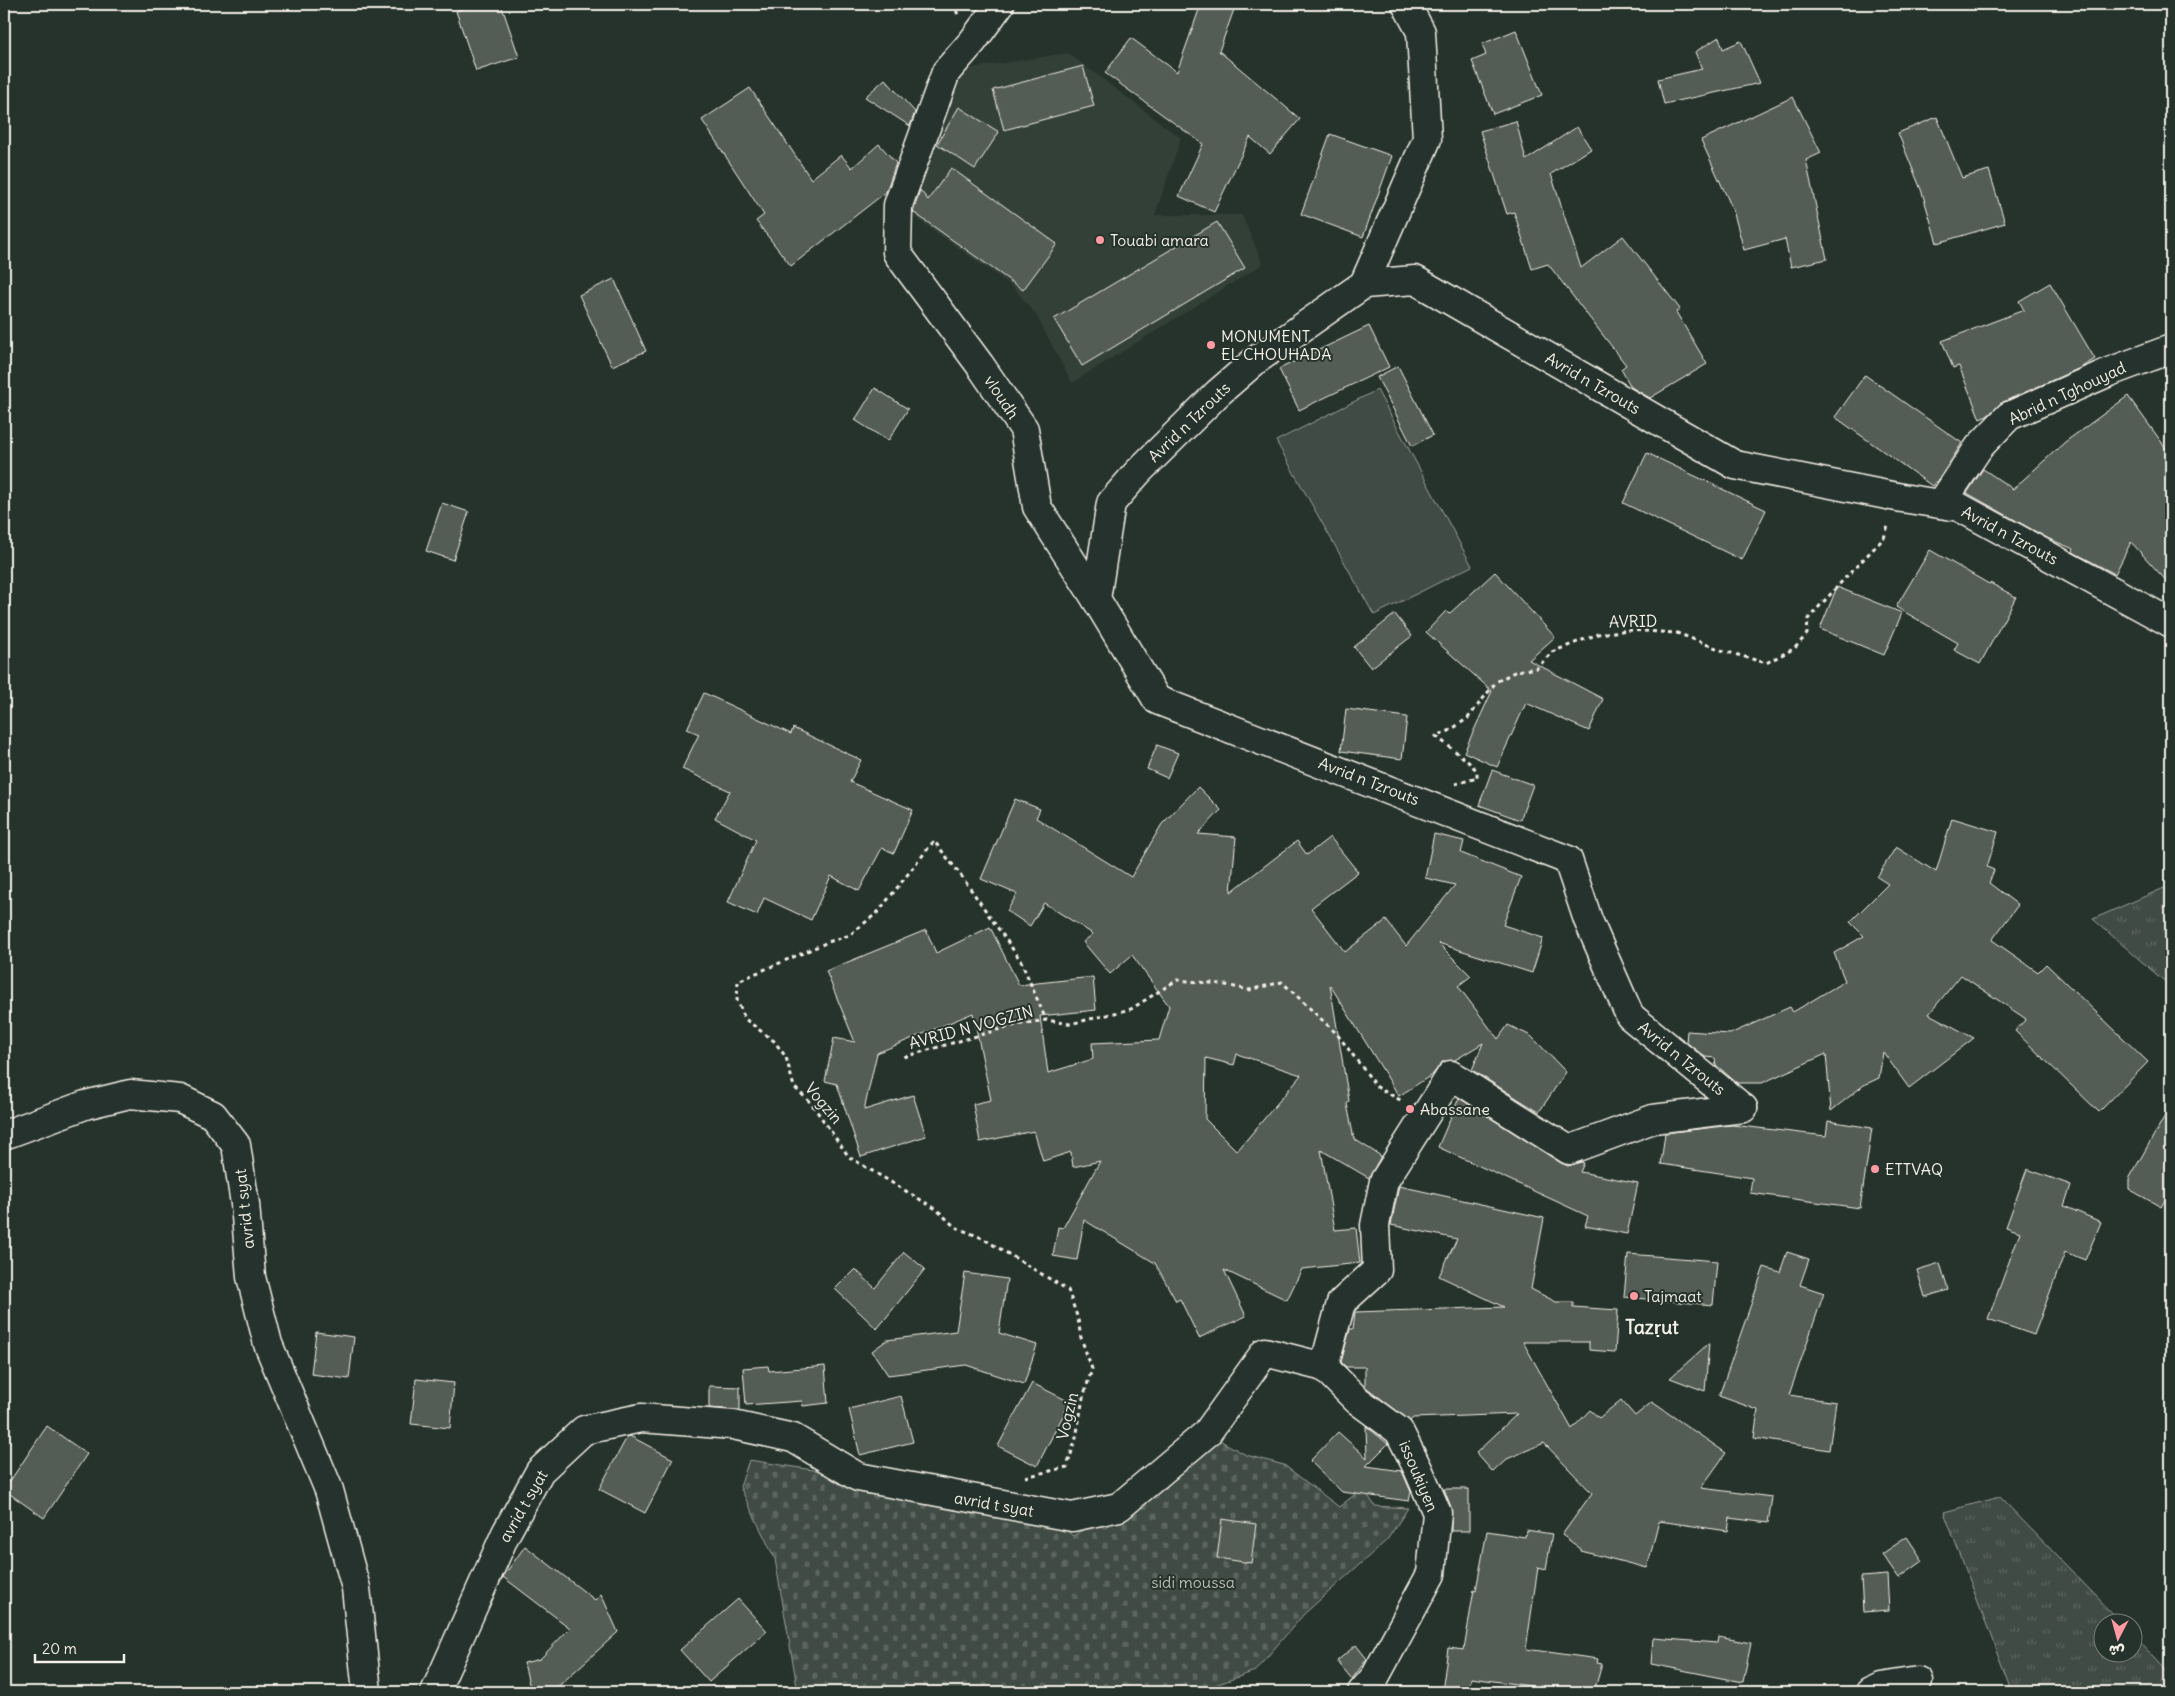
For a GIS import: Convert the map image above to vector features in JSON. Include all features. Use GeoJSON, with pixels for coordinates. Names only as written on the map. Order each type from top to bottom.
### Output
{"type":"FeatureCollection","features":[{"type":"Feature","properties":{"kind":"street","name":"vloudh"},"geometry":{"type":"LineString","coordinates":[[1000,4],[946,72],[898,205],[897,254],[980,365],[1024,429],[1037,507],[1096,599]]}},
{"type":"Feature","properties":{"kind":"street"},"geometry":{"type":"LineString","coordinates":[[1364,284],[1427,139],[1421,32],[1406,4]]}},
{"type":"Feature","properties":{"kind":"street","name":"Avrid n Tzrouts"},"geometry":{"type":"LineString","coordinates":[[1427,1114],[1451,1076],[1569,1150],[1653,1120],[1744,1108],[1630,1016],[1588,920],[1568,860],[1157,700],[1096,599],[1111,503],[1138,472],[1171,439],[1218,393],[1256,360],[1364,284],[1415,280],[1735,465],[1902,498],[1959,507],[2171,623]]}},
{"type":"Feature","properties":{"kind":"street","name":"Abrid n Tghouyad"},"geometry":{"type":"LineString","coordinates":[[1941,504],[1978,447],[2009,416],[2109,372],[2171,349]]}},
{"type":"Feature","properties":{"kind":"street","name":"avrid t syat"},"geometry":{"type":"LineString","coordinates":[[4,1135],[85,1105],[130,1094],[180,1099],[213,1115],[236,1145],[253,1286],[268,1344],[329,1490],[356,1588],[368,1692]]}},
{"type":"Feature","properties":{"kind":"street"},"geometry":{"type":"LineString","coordinates":[[1324,1367],[1341,1303],[1377,1270],[1375,1225],[1384,1181],[1427,1114]]}},
{"type":"Feature","properties":{"kind":"street","name":"avrid t syat"},"geometry":{"type":"LineString","coordinates":[[435,1692],[506,1533],[540,1471],[584,1430],[641,1418],[733,1426],[793,1438],[858,1477],[1072,1517],[1119,1507],[1208,1433],[1266,1352],[1324,1367]]}},
{"type":"Feature","properties":{"kind":"street","name":"issoukiyen"},"geometry":{"type":"LineString","coordinates":[[1324,1367],[1357,1400],[1399,1430],[1437,1513],[1430,1574],[1375,1677],[1362,1692]]}},
{"type":"Feature","properties":{"kind":"street"},"geometry":{"type":"LineString","coordinates":[[1870,1692],[1881,1687],[1918,1681]]}},
{"type":"Feature","properties":{"kind":"path","name":"AVRID"},"geometry":{"type":"LineString","coordinates":[[1419,801],[1433,790],[1477,778],[1477,771],[1465,757],[1450,748],[1436,736],[1449,732],[1468,718],[1496,682],[1516,671],[1537,668],[1552,652],[1598,634],[1629,630],[1677,633],[1724,651],[1766,663],[1794,648],[1807,634],[1808,619],[1846,576],[1884,538],[1894,508],[1902,498]]}},
{"type":"Feature","properties":{"kind":"path","name":"Vogzin"},"geometry":{"type":"LineString","coordinates":[[1022,1478],[1067,1466],[1076,1438],[1083,1398],[1092,1369],[1080,1338],[1078,1319],[1068,1290],[982,1238],[955,1227],[936,1210],[849,1157],[811,1103],[794,1087],[786,1056],[774,1041],[745,1019],[737,1000],[738,981],[828,942],[850,935],[878,912],[934,841],[960,874],[1021,961],[1046,1020]]}},
{"type":"Feature","properties":{"kind":"path","name":"AVRID N VOGZIN"},"geometry":{"type":"LineString","coordinates":[[904,1057],[1011,1026],[1046,1020],[1070,1024],[1131,1009],[1177,980],[1221,984],[1249,990],[1282,982],[1337,1034],[1377,1088],[1427,1114]]}},
{"type":"Feature","properties":{"kind":"shaded area","name":"Touabi amara"},"geometry":{"type":"Polygon","coordinates":[[[1068,53],[1181,138],[1155,215],[1242,215],[1263,264],[1072,383],[1036,315],[1013,287],[898,205],[946,72],[1068,53]]]}},
{"type":"Feature","properties":{"kind":"green space"},"geometry":{"type":"Polygon","coordinates":[[[1377,390],[1472,566],[1374,615],[1276,441],[1377,390]]]}},
{"type":"Feature","properties":{"kind":"green space"},"geometry":{"type":"Polygon","coordinates":[[[2171,885],[2171,987],[2093,919],[2171,885]]]}},
{"type":"Feature","properties":{"kind":"green space","name":"sidi moussa"},"geometry":{"type":"Polygon","coordinates":[[[1207,1433],[1246,1455],[1284,1465],[1339,1507],[1363,1488],[1375,1506],[1408,1508],[1387,1540],[1304,1614],[1255,1671],[1196,1692],[798,1692],[775,1559],[740,1487],[749,1460],[858,1477],[1048,1513],[1073,1536],[1119,1507],[1207,1433]]]}},
{"type":"Feature","properties":{"kind":"green space"},"geometry":{"type":"Polygon","coordinates":[[[2000,1497],[2113,1614],[2092,1614],[2092,1664],[2142,1664],[2142,1644],[2169,1673],[2171,1672],[2171,1692],[2012,1692],[1944,1512],[2000,1497]]]}},
{"type":"Feature","properties":{"kind":"building"},"geometry":{"type":"Polygon","coordinates":[[[478,4],[501,4],[519,57],[476,71],[456,11],[478,4]]]}},
{"type":"Feature","properties":{"kind":"building"},"geometry":{"type":"Polygon","coordinates":[[[1201,4],[1236,4],[1219,51],[1300,119],[1270,154],[1250,137],[1214,212],[1179,196],[1203,144],[1105,73],[1131,38],[1177,72],[1201,4]]]}},
{"type":"Feature","properties":{"kind":"building"},"geometry":{"type":"Polygon","coordinates":[[[1516,30],[1542,95],[1493,114],[1472,61],[1486,55],[1482,44],[1516,30]]]}},
{"type":"Feature","properties":{"kind":"building"},"geometry":{"type":"Polygon","coordinates":[[[1719,37],[1723,49],[1741,41],[1760,83],[1664,104],[1658,79],[1702,69],[1695,52],[1719,37]]]}},
{"type":"Feature","properties":{"kind":"building"},"geometry":{"type":"Polygon","coordinates":[[[1083,66],[1094,106],[1004,130],[993,90],[1083,66]]]}},
{"type":"Feature","properties":{"kind":"building"},"geometry":{"type":"Polygon","coordinates":[[[885,79],[915,112],[910,126],[865,97],[885,79]]]}},
{"type":"Feature","properties":{"kind":"building"},"geometry":{"type":"Polygon","coordinates":[[[750,88],[811,179],[841,155],[852,168],[879,144],[896,163],[886,192],[791,266],[756,221],[764,215],[702,120],[750,88]]]}},
{"type":"Feature","properties":{"kind":"building"},"geometry":{"type":"Polygon","coordinates":[[[1793,97],[1821,153],[1806,160],[1827,259],[1791,267],[1785,239],[1744,250],[1733,210],[1701,140],[1793,97]]]}},
{"type":"Feature","properties":{"kind":"building"},"geometry":{"type":"Polygon","coordinates":[[[959,107],[999,132],[975,169],[937,144],[959,107]]]}},
{"type":"Feature","properties":{"kind":"building"},"geometry":{"type":"Polygon","coordinates":[[[1937,117],[1962,178],[1989,170],[2005,223],[1937,243],[1922,192],[1898,133],[1937,117]]]}},
{"type":"Feature","properties":{"kind":"building"},"geometry":{"type":"Polygon","coordinates":[[[1516,121],[1526,160],[1577,127],[1591,149],[1551,174],[1581,268],[1623,236],[1680,309],[1676,312],[1707,364],[1650,398],[1631,387],[1621,369],[1626,365],[1548,264],[1532,269],[1514,212],[1507,214],[1480,131],[1516,121]]]}},
{"type":"Feature","properties":{"kind":"building"},"geometry":{"type":"Polygon","coordinates":[[[1330,134],[1392,156],[1363,237],[1301,214],[1330,134]]]}},
{"type":"Feature","properties":{"kind":"building"},"geometry":{"type":"Polygon","coordinates":[[[951,168],[1057,244],[1023,290],[913,212],[920,190],[928,200],[951,168]]]}},
{"type":"Feature","properties":{"kind":"building"},"geometry":{"type":"Polygon","coordinates":[[[1217,222],[1245,268],[1082,366],[1054,319],[1217,222]]]}},
{"type":"Feature","properties":{"kind":"building"},"geometry":{"type":"Polygon","coordinates":[[[614,279],[646,351],[612,366],[579,295],[614,279]]]}},
{"type":"Feature","properties":{"kind":"building"},"geometry":{"type":"Polygon","coordinates":[[[2050,283],[2095,359],[2080,368],[2003,402],[1987,416],[1980,419],[1959,366],[1953,368],[1942,341],[2024,310],[2019,301],[2050,283]]]}},
{"type":"Feature","properties":{"kind":"building"},"geometry":{"type":"Polygon","coordinates":[[[1369,326],[1389,367],[1299,410],[1279,369],[1369,326]]]}},
{"type":"Feature","properties":{"kind":"building"},"geometry":{"type":"Polygon","coordinates":[[[1398,366],[1433,435],[1412,446],[1377,377],[1398,366]]]}},
{"type":"Feature","properties":{"kind":"building"},"geometry":{"type":"Polygon","coordinates":[[[1865,375],[1962,443],[1937,482],[1932,486],[1835,417],[1865,375]]]}},
{"type":"Feature","properties":{"kind":"building"},"geometry":{"type":"Polygon","coordinates":[[[875,388],[908,409],[888,441],[855,420],[875,388]]]}},
{"type":"Feature","properties":{"kind":"building"},"geometry":{"type":"Polygon","coordinates":[[[2128,396],[2171,455],[2171,586],[2131,542],[2115,574],[2073,552],[2074,549],[2049,539],[1967,493],[1983,469],[2013,489],[2065,442],[2128,396]]]}},
{"type":"Feature","properties":{"kind":"building"},"geometry":{"type":"Polygon","coordinates":[[[1647,453],[1766,510],[1742,560],[1623,503],[1647,453]]]}},
{"type":"Feature","properties":{"kind":"building"},"geometry":{"type":"Polygon","coordinates":[[[442,503],[469,512],[453,560],[426,551],[442,503]]]}},
{"type":"Feature","properties":{"kind":"building"},"geometry":{"type":"Polygon","coordinates":[[[1930,550],[1989,584],[2016,597],[1980,664],[1954,650],[1958,643],[1896,607],[1930,550]]]}},
{"type":"Feature","properties":{"kind":"building"},"geometry":{"type":"Polygon","coordinates":[[[1495,572],[1555,637],[1529,660],[1603,699],[1589,731],[1526,703],[1497,767],[1464,752],[1492,691],[1426,632],[1446,611],[1449,614],[1495,572]]]}},
{"type":"Feature","properties":{"kind":"building"},"geometry":{"type":"Polygon","coordinates":[[[1837,587],[1902,613],[1884,655],[1820,629],[1837,587]]]}},
{"type":"Feature","properties":{"kind":"building"},"geometry":{"type":"Polygon","coordinates":[[[1395,614],[1412,636],[1371,668],[1354,647],[1395,614]]]}},
{"type":"Feature","properties":{"kind":"building"},"geometry":{"type":"Polygon","coordinates":[[[704,693],[791,734],[793,728],[861,760],[850,782],[913,810],[894,853],[882,848],[859,891],[831,876],[811,920],[764,898],[757,915],[728,902],[756,840],[715,818],[730,791],[682,769],[699,734],[687,729],[704,693]]]}},
{"type":"Feature","properties":{"kind":"building"},"geometry":{"type":"Polygon","coordinates":[[[1346,709],[1407,717],[1402,759],[1341,751],[1346,709]]]}},
{"type":"Feature","properties":{"kind":"building"},"geometry":{"type":"Polygon","coordinates":[[[1157,745],[1178,753],[1167,778],[1147,769],[1157,745]]]}},
{"type":"Feature","properties":{"kind":"building"},"geometry":{"type":"Polygon","coordinates":[[[1492,770],[1533,785],[1520,820],[1479,805],[1492,770]]]}},
{"type":"Feature","properties":{"kind":"building"},"geometry":{"type":"Polygon","coordinates":[[[1198,787],[1221,810],[1198,834],[1236,837],[1231,892],[1297,841],[1307,855],[1330,837],[1358,872],[1311,908],[1345,952],[1386,920],[1406,946],[1455,885],[1425,878],[1434,834],[1464,841],[1461,853],[1521,877],[1503,925],[1543,938],[1532,973],[1438,943],[1471,976],[1458,986],[1498,1039],[1508,1025],[1531,1036],[1566,1072],[1539,1112],[1472,1070],[1483,1043],[1455,1060],[1443,1061],[1433,1074],[1399,1096],[1330,985],[1349,1101],[1347,1104],[1354,1139],[1381,1156],[1369,1178],[1321,1150],[1335,1230],[1356,1228],[1360,1263],[1302,1269],[1287,1300],[1224,1270],[1246,1316],[1199,1338],[1180,1299],[1176,1301],[1155,1263],[1084,1220],[1077,1260],[1053,1256],[1058,1227],[1063,1228],[1100,1161],[1073,1167],[1071,1152],[1043,1161],[1034,1131],[980,1142],[973,1104],[991,1100],[973,1013],[877,1053],[864,1110],[913,1095],[926,1136],[861,1157],[837,1084],[825,1081],[834,1038],[855,1042],[826,971],[926,930],[936,953],[990,927],[1019,985],[1093,977],[1096,1010],[1040,1016],[1048,1073],[1093,1059],[1092,1043],[1159,1040],[1169,1006],[1132,955],[1110,974],[1083,942],[1093,934],[1044,903],[1030,926],[1007,911],[1017,894],[981,879],[1015,799],[1040,809],[1036,818],[1131,877],[1162,824],[1198,787]],[[1237,1054],[1234,1065],[1206,1058],[1205,1119],[1237,1151],[1301,1075],[1237,1054]]]}},
{"type":"Feature","properties":{"kind":"building"},"geometry":{"type":"Polygon","coordinates":[[[1952,818],[1998,832],[1987,867],[1994,870],[1989,883],[2018,905],[1992,940],[2038,972],[2046,964],[2148,1062],[2099,1112],[2015,1031],[2026,1019],[1961,975],[1929,1014],[1974,1038],[1909,1088],[1883,1052],[1879,1078],[1864,1085],[1831,1111],[1826,1054],[1762,1083],[1737,1083],[1716,1065],[1715,1058],[1705,1057],[1686,1042],[1687,1031],[1730,1034],[1790,1007],[1793,1012],[1845,981],[1834,953],[1864,936],[1850,922],[1888,884],[1877,877],[1896,847],[1936,872],[1952,818]]]}},
{"type":"Feature","properties":{"kind":"building"},"geometry":{"type":"Polygon","coordinates":[[[1459,1098],[1561,1163],[1568,1166],[1581,1162],[1584,1163],[1580,1172],[1638,1183],[1627,1234],[1585,1226],[1588,1216],[1438,1147],[1459,1098]]]}},
{"type":"Feature","properties":{"kind":"building"},"geometry":{"type":"Polygon","coordinates":[[[2171,1105],[2171,1190],[2161,1207],[2129,1189],[2129,1179],[2171,1105]]]}},
{"type":"Feature","properties":{"kind":"building"},"geometry":{"type":"Polygon","coordinates":[[[1828,1121],[1872,1128],[1860,1208],[1750,1193],[1752,1178],[1661,1164],[1665,1133],[1732,1125],[1826,1136],[1828,1121]]]}},
{"type":"Feature","properties":{"kind":"building"},"geometry":{"type":"Polygon","coordinates":[[[2027,1169],[2071,1185],[2064,1206],[2101,1222],[2085,1260],[2065,1252],[2034,1335],[1988,1319],[2020,1232],[2006,1227],[2027,1169]]]}},
{"type":"Feature","properties":{"kind":"building"},"geometry":{"type":"Polygon","coordinates":[[[1399,1186],[1544,1218],[1531,1289],[1556,1302],[1573,1302],[1573,1307],[1618,1310],[1615,1352],[1589,1350],[1589,1342],[1523,1342],[1572,1429],[1590,1410],[1599,1418],[1621,1400],[1635,1416],[1652,1402],[1726,1453],[1701,1488],[1772,1497],[1768,1523],[1730,1518],[1728,1531],[1659,1521],[1647,1568],[1581,1551],[1581,1549],[1562,1535],[1592,1493],[1544,1443],[1507,1459],[1493,1472],[1476,1453],[1517,1414],[1413,1418],[1410,1421],[1367,1388],[1365,1386],[1365,1367],[1346,1367],[1341,1362],[1350,1329],[1353,1329],[1355,1312],[1504,1307],[1439,1276],[1457,1239],[1391,1225],[1399,1186]]]}},
{"type":"Feature","properties":{"kind":"building"},"geometry":{"type":"Polygon","coordinates":[[[904,1252],[925,1269],[877,1329],[835,1289],[855,1269],[875,1288],[904,1252]]]}},
{"type":"Feature","properties":{"kind":"building"},"geometry":{"type":"Polygon","coordinates":[[[1787,1252],[1809,1259],[1800,1285],[1824,1293],[1789,1395],[1836,1402],[1829,1450],[1754,1438],[1758,1410],[1719,1396],[1764,1267],[1780,1272],[1787,1252]]]}},
{"type":"Feature","properties":{"kind":"building"},"geometry":{"type":"Polygon","coordinates":[[[1628,1254],[1717,1261],[1713,1305],[1624,1297],[1628,1254]]]}},
{"type":"Feature","properties":{"kind":"building"},"geometry":{"type":"Polygon","coordinates":[[[1940,1263],[1948,1290],[1925,1297],[1917,1270],[1940,1263]]]}},
{"type":"Feature","properties":{"kind":"building"},"geometry":{"type":"Polygon","coordinates":[[[965,1273],[1007,1279],[999,1333],[1037,1345],[1024,1384],[966,1365],[888,1375],[872,1351],[887,1340],[956,1331],[965,1273]]]}},
{"type":"Feature","properties":{"kind":"building"},"geometry":{"type":"Polygon","coordinates":[[[316,1332],[354,1337],[349,1379],[311,1374],[316,1332]]]}},
{"type":"Feature","properties":{"kind":"building"},"geometry":{"type":"Polygon","coordinates":[[[1709,1343],[1705,1391],[1670,1378],[1709,1343]]]}},
{"type":"Feature","properties":{"kind":"building"},"geometry":{"type":"Polygon","coordinates":[[[768,1366],[769,1371],[825,1366],[828,1403],[803,1406],[802,1401],[746,1405],[743,1368],[768,1366]]]}},
{"type":"Feature","properties":{"kind":"building"},"geometry":{"type":"Polygon","coordinates":[[[416,1379],[454,1383],[450,1428],[411,1424],[416,1379]]]}},
{"type":"Feature","properties":{"kind":"building"},"geometry":{"type":"Polygon","coordinates":[[[1032,1383],[1070,1402],[1037,1466],[998,1446],[1032,1383]]]}},
{"type":"Feature","properties":{"kind":"building"},"geometry":{"type":"Polygon","coordinates":[[[709,1386],[740,1387],[740,1410],[709,1408],[709,1386]]]}},
{"type":"Feature","properties":{"kind":"building"},"geometry":{"type":"Polygon","coordinates":[[[901,1396],[913,1442],[860,1455],[849,1409],[901,1396]]]}},
{"type":"Feature","properties":{"kind":"building"},"geometry":{"type":"Polygon","coordinates":[[[47,1426],[87,1454],[44,1518],[4,1490],[47,1426]]]}},
{"type":"Feature","properties":{"kind":"building"},"geometry":{"type":"Polygon","coordinates":[[[1366,1426],[1388,1444],[1366,1466],[1402,1471],[1411,1492],[1409,1501],[1342,1492],[1310,1461],[1338,1432],[1367,1458],[1366,1426]]]}},
{"type":"Feature","properties":{"kind":"building"},"geometry":{"type":"Polygon","coordinates":[[[630,1436],[673,1459],[645,1513],[599,1489],[627,1437],[630,1436]]]}},
{"type":"Feature","properties":{"kind":"building"},"geometry":{"type":"Polygon","coordinates":[[[1444,1489],[1469,1489],[1469,1531],[1451,1531],[1451,1507],[1444,1489]]]}},
{"type":"Feature","properties":{"kind":"building"},"geometry":{"type":"Polygon","coordinates":[[[1222,1519],[1256,1524],[1251,1563],[1217,1558],[1222,1519]]]}},
{"type":"Feature","properties":{"kind":"building"},"geometry":{"type":"Polygon","coordinates":[[[1526,1530],[1552,1534],[1546,1569],[1538,1567],[1526,1649],[1598,1659],[1597,1663],[1602,1664],[1594,1692],[1576,1692],[1471,1678],[1469,1692],[1442,1692],[1448,1648],[1464,1650],[1474,1589],[1476,1590],[1487,1531],[1525,1537],[1526,1530]]]}},
{"type":"Feature","properties":{"kind":"building"},"geometry":{"type":"Polygon","coordinates":[[[1907,1537],[1923,1561],[1899,1578],[1882,1554],[1907,1537]]]}},
{"type":"Feature","properties":{"kind":"building"},"geometry":{"type":"Polygon","coordinates":[[[525,1546],[595,1600],[601,1594],[618,1632],[552,1692],[531,1692],[524,1663],[540,1659],[570,1628],[503,1577],[525,1546]]]}},
{"type":"Feature","properties":{"kind":"building"},"geometry":{"type":"Polygon","coordinates":[[[1887,1575],[1889,1610],[1863,1612],[1861,1577],[1887,1575]]]}},
{"type":"Feature","properties":{"kind":"building"},"geometry":{"type":"Polygon","coordinates":[[[738,1599],[767,1631],[709,1682],[680,1650],[738,1599]]]}},
{"type":"Feature","properties":{"kind":"building"},"geometry":{"type":"Polygon","coordinates":[[[1718,1637],[1751,1643],[1743,1682],[1651,1664],[1653,1638],[1717,1643],[1718,1637]]]}},
{"type":"Feature","properties":{"kind":"building"},"geometry":{"type":"Polygon","coordinates":[[[1356,1645],[1367,1659],[1352,1679],[1337,1661],[1356,1645]]]}},
{"type":"Feature","properties":{"kind":"place","name":"Touabi amara"},"geometry":{"type":"Point","coordinates":[1100,240]}},
{"type":"Feature","properties":{"kind":"place","name":"MONUMENT EL CHOUHADA"},"geometry":{"type":"Point","coordinates":[1211,345]}},
{"type":"Feature","properties":{"kind":"place","name":"Abassane"},"geometry":{"type":"Point","coordinates":[1410,1109]}},
{"type":"Feature","properties":{"kind":"place","name":"ETTVAQ"},"geometry":{"type":"Point","coordinates":[1875,1169]}},
{"type":"Feature","properties":{"kind":"place","name":"Tajmaat"},"geometry":{"type":"Point","coordinates":[1634,1296]}},
{"type":"Feature","properties":{"kind":"district","name":"Tazṛut"},"geometry":{"type":"Point","coordinates":[1652,1327]}}]}
